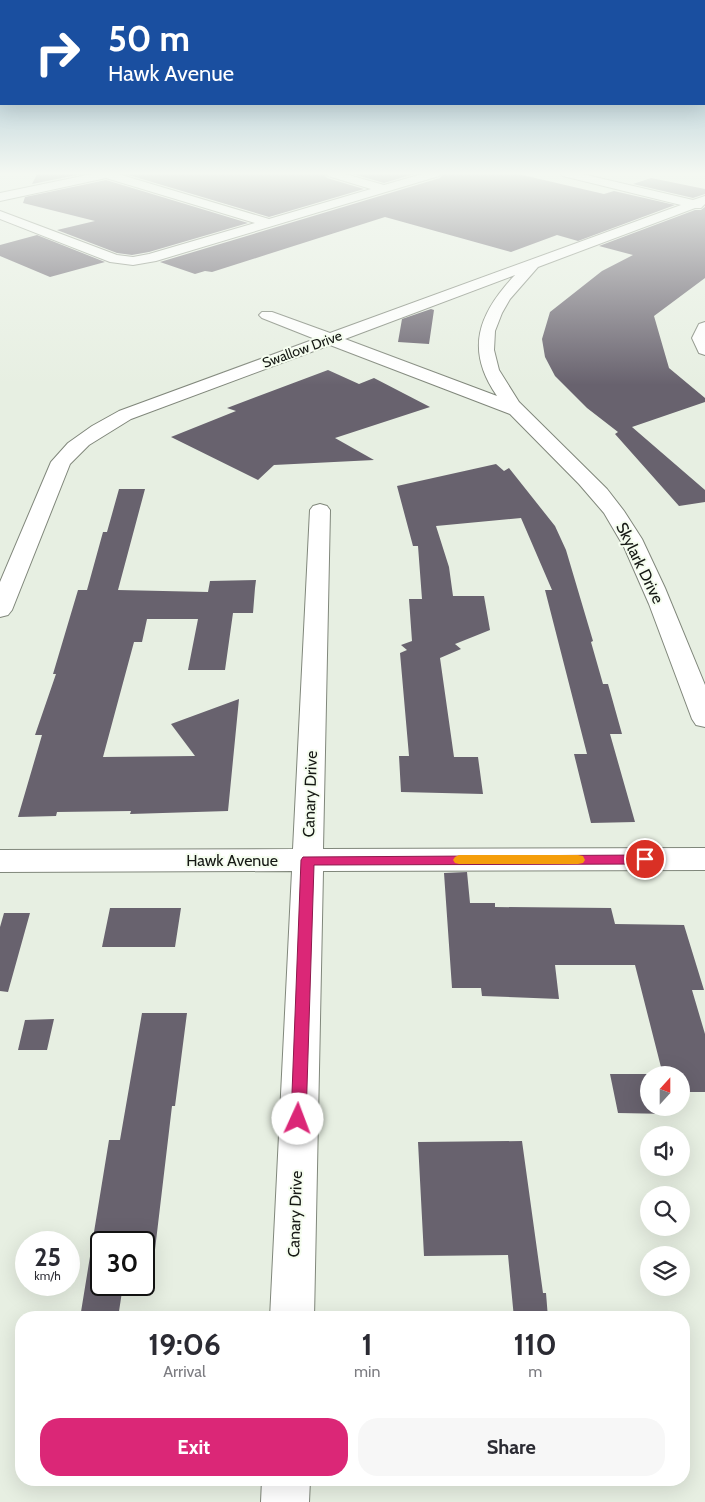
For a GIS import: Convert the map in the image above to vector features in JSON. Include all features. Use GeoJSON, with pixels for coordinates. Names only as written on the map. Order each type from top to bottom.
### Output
{"type":"FeatureCollection","features":[{"type":"Feature","properties":{"kind":"street"},"geometry":{"type":"LineString","coordinates":[[76,244],[123,261],[143,260],[197,244]]}},
{"type":"Feature","properties":{"kind":"street","name":"Swallow Drive"},"geometry":{"type":"LineString","coordinates":[[0,610],[61,462],[72,448],[88,435],[124,416],[588,244]]}},
{"type":"Feature","properties":{"kind":"street","name":"Skylark Drive"},"geometry":{"type":"LineString","coordinates":[[534,264],[500,302],[486,333],[486,350],[490,368],[501,390],[517,410],[599,492],[622,523],[637,549],[669,624],[705,719]]}},
{"type":"Feature","properties":{"kind":"street","name":"Skylark Drive"},"geometry":{"type":"LineString","coordinates":[[268,314],[517,410]]}},
{"type":"Feature","properties":{"kind":"street"},"geometry":{"type":"LineString","coordinates":[[705,327],[700,338],[705,350]]}},
{"type":"Feature","properties":{"kind":"street","name":"Canary Drive"},"geometry":{"type":"LineString","coordinates":[[292,1311],[320,510]]}},
{"type":"Feature","properties":{"kind":"street","name":"Hawk Avenue"},"geometry":{"type":"LineString","coordinates":[[0,861],[705,859]]}},
{"type":"Feature","properties":{"kind":"street"},"geometry":{"type":"LineString","coordinates":[[285,1502],[286,1486]]}},
{"type":"Feature","properties":{"kind":"building"},"geometry":{"type":"Polygon","coordinates":[[[60,244],[105,262],[50,277],[0,256],[0,245],[60,244]]]}},
{"type":"Feature","properties":{"kind":"building"},"geometry":{"type":"Polygon","coordinates":[[[94,244],[176,244],[132,255],[117,253],[94,244]]]}},
{"type":"Feature","properties":{"kind":"building"},"geometry":{"type":"Polygon","coordinates":[[[220,244],[300,244],[212,272],[205,271],[195,274],[160,262],[220,244]]]}},
{"type":"Feature","properties":{"kind":"building"},"geometry":{"type":"Polygon","coordinates":[[[483,244],[532,244],[511,252],[483,244]]]}},
{"type":"Feature","properties":{"kind":"building"},"geometry":{"type":"Polygon","coordinates":[[[604,244],[705,244],[705,278],[654,316],[669,368],[705,398],[705,402],[632,427],[705,490],[705,502],[679,506],[615,434],[618,432],[587,408],[555,376],[545,357],[542,339],[550,312],[602,271],[633,255],[599,246],[604,244]]]}},
{"type":"Feature","properties":{"kind":"building"},"geometry":{"type":"Polygon","coordinates":[[[431,309],[434,310],[429,344],[398,342],[402,319],[431,309]]]}},
{"type":"Feature","properties":{"kind":"building"},"geometry":{"type":"Polygon","coordinates":[[[328,370],[359,384],[374,378],[430,407],[335,438],[374,460],[274,465],[258,480],[171,437],[236,411],[227,408],[328,370]]]}},
{"type":"Feature","properties":{"kind":"building"},"geometry":{"type":"Polygon","coordinates":[[[496,464],[504,471],[509,468],[555,526],[566,550],[593,641],[591,642],[603,684],[608,684],[622,734],[610,734],[635,822],[591,823],[574,754],[587,754],[545,590],[552,590],[521,518],[436,526],[449,567],[453,596],[484,596],[490,630],[455,644],[461,649],[440,658],[454,757],[478,757],[483,794],[401,792],[399,756],[409,756],[400,653],[407,650],[401,645],[412,641],[409,599],[422,599],[418,546],[413,546],[397,486],[496,464]]]}},
{"type":"Feature","properties":{"kind":"building"},"geometry":{"type":"Polygon","coordinates":[[[119,489],[145,489],[118,590],[208,592],[210,581],[256,580],[253,613],[233,613],[225,670],[188,670],[198,619],[147,619],[142,642],[134,642],[103,757],[195,756],[171,724],[239,699],[228,811],[130,814],[131,811],[57,812],[56,816],[18,817],[42,735],[35,735],[56,674],[53,674],[78,590],[87,590],[103,532],[107,532],[119,489]]]}},
{"type":"Feature","properties":{"kind":"building"},"geometry":{"type":"Polygon","coordinates":[[[467,872],[470,903],[495,903],[495,907],[611,908],[615,924],[684,925],[704,990],[692,990],[705,1034],[705,1092],[690,1092],[690,1066],[661,1066],[635,965],[555,965],[559,999],[482,996],[481,988],[452,988],[444,873],[467,872]]]}},
{"type":"Feature","properties":{"kind":"building"},"geometry":{"type":"Polygon","coordinates":[[[110,908],[181,908],[175,947],[102,947],[110,908]]]}},
{"type":"Feature","properties":{"kind":"building"},"geometry":{"type":"Polygon","coordinates":[[[4,913],[30,913],[8,992],[0,991],[0,927],[4,913]]]}},
{"type":"Feature","properties":{"kind":"building"},"geometry":{"type":"Polygon","coordinates":[[[142,1013],[187,1013],[175,1106],[172,1106],[155,1250],[155,1231],[94,1231],[109,1140],[120,1140],[142,1013]]]}},
{"type":"Feature","properties":{"kind":"building"},"geometry":{"type":"Polygon","coordinates":[[[54,1019],[47,1050],[18,1050],[25,1020],[54,1019]]]}},
{"type":"Feature","properties":{"kind":"building"},"geometry":{"type":"Polygon","coordinates":[[[610,1074],[640,1074],[640,1113],[618,1113],[610,1074]]]}},
{"type":"Feature","properties":{"kind":"building"},"geometry":{"type":"Polygon","coordinates":[[[522,1141],[543,1293],[546,1293],[547,1311],[513,1311],[508,1255],[424,1256],[418,1142],[522,1141]]]}},
{"type":"Feature","properties":{"kind":"building"},"geometry":{"type":"Polygon","coordinates":[[[90,1257],[90,1296],[121,1296],[119,1311],[81,1311],[90,1257]]]}},
{"type":"Feature","properties":{"kind":"slow traffic"},"geometry":{"type":"LineString","coordinates":[[459,860],[578,860]]}},
{"type":"Feature","properties":{"kind":"route"},"geometry":{"type":"LineString","coordinates":[[298,1119],[308,860],[645,859]]}}]}
